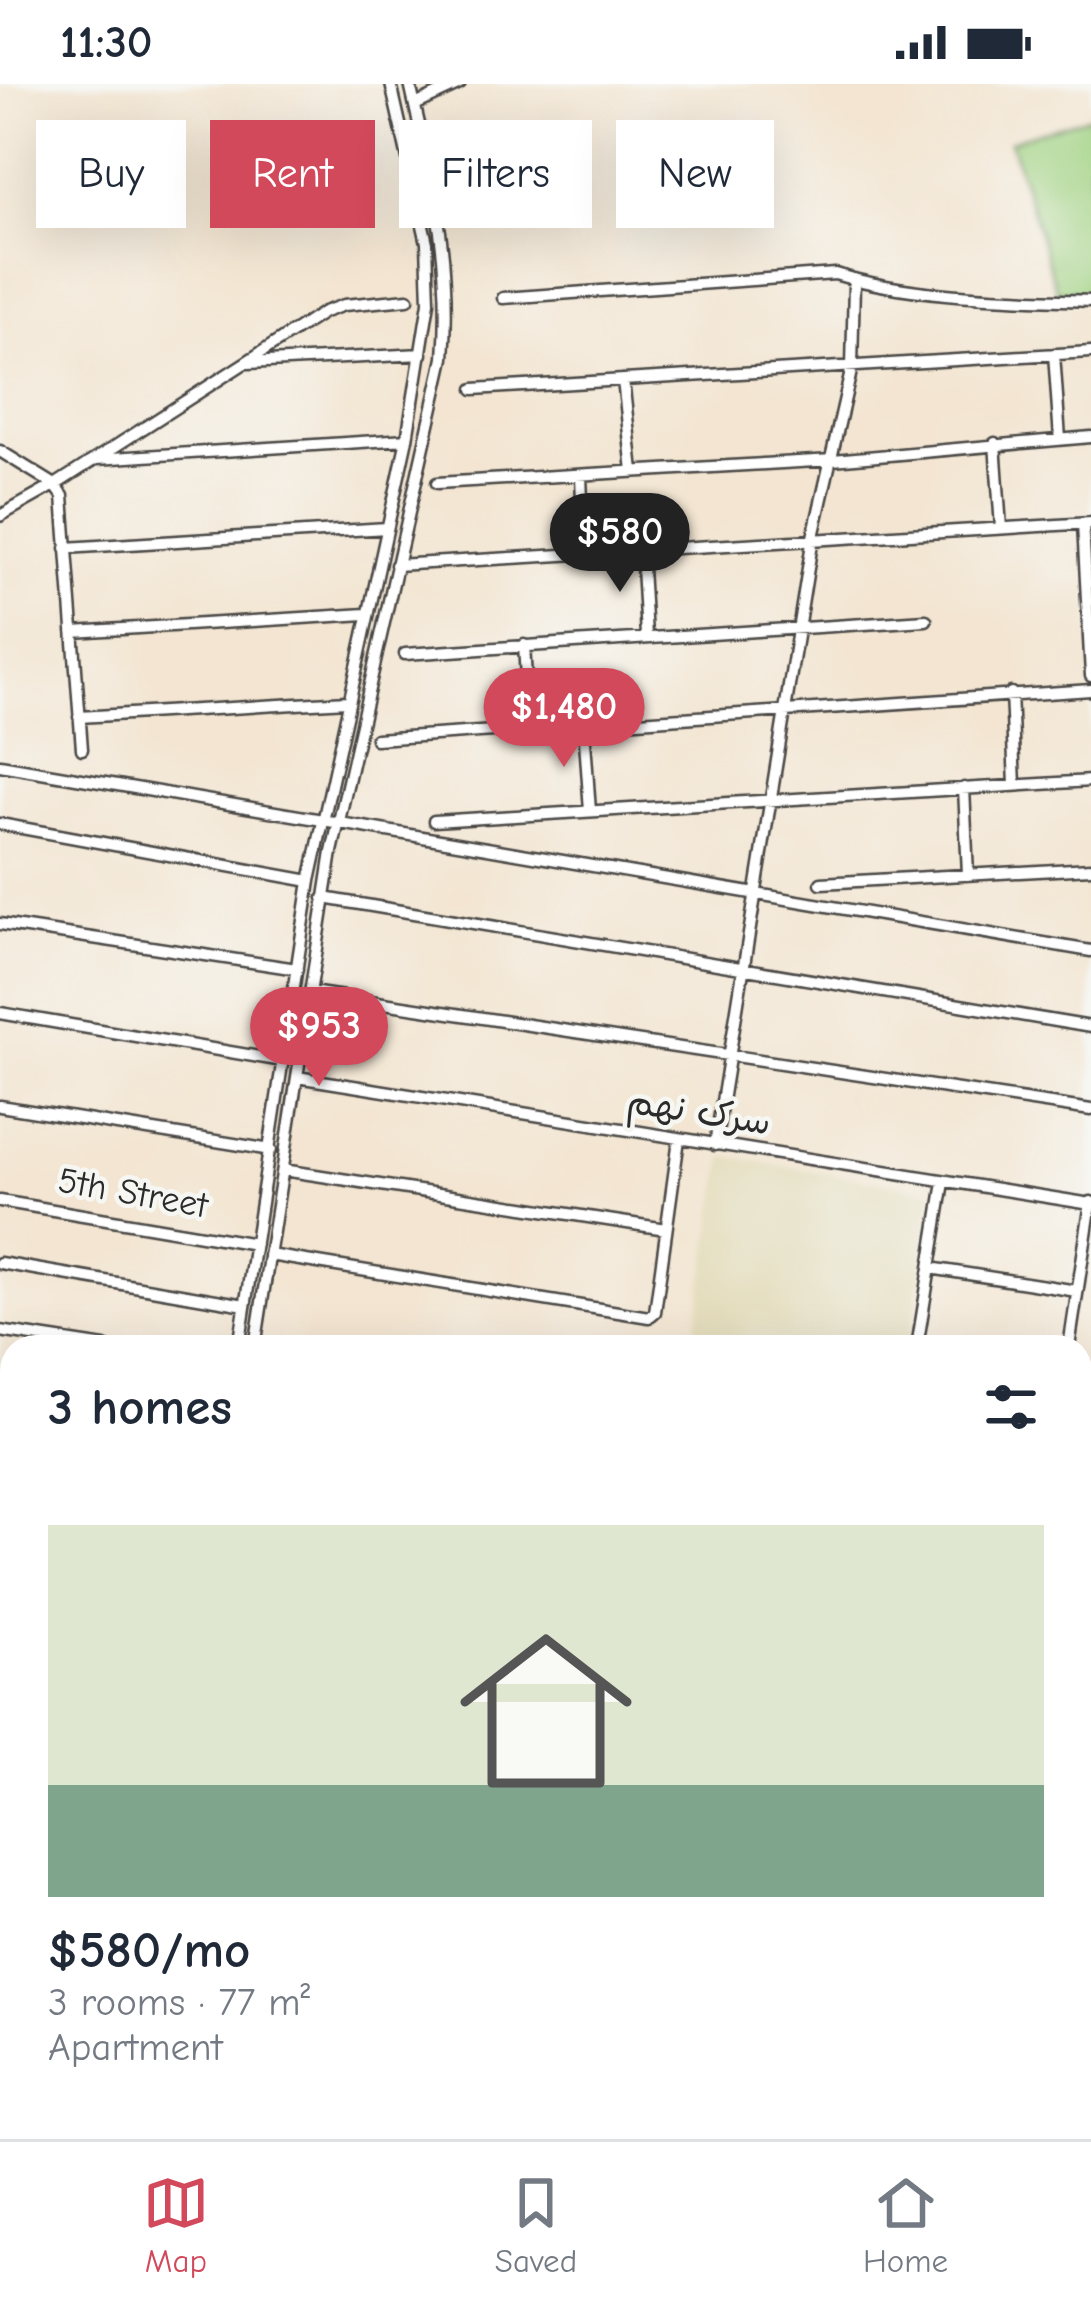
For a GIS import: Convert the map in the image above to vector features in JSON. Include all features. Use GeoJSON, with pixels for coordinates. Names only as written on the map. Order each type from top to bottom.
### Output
{"type":"FeatureCollection","features":[{"type":"Feature","properties":{"kind":"street"},"geometry":{"type":"LineString","coordinates":[[241,1335],[310,880],[407,439],[429,302],[427,243],[392,84]]}},
{"type":"Feature","properties":{"kind":"street"},"geometry":{"type":"LineString","coordinates":[[257,1335],[338,823],[443,358],[448,300],[443,234],[410,84]]}},
{"type":"Feature","properties":{"kind":"street"},"geometry":{"type":"LineString","coordinates":[[415,106],[460,84]]}},
{"type":"Feature","properties":{"kind":"street"},"geometry":{"type":"LineString","coordinates":[[503,298],[835,274],[854,283],[1091,301]]}},
{"type":"Feature","properties":{"kind":"street"},"geometry":{"type":"LineString","coordinates":[[715,1145],[813,538],[852,368],[854,283]]}},
{"type":"Feature","properties":{"kind":"street"},"geometry":{"type":"LineString","coordinates":[[0,516],[56,485],[324,312],[344,305],[408,299]]}},
{"type":"Feature","properties":{"kind":"street"},"geometry":{"type":"LineString","coordinates":[[474,389],[1091,352]]}},
{"type":"Feature","properties":{"kind":"street"},"geometry":{"type":"LineString","coordinates":[[244,363],[422,354]]}},
{"type":"Feature","properties":{"kind":"street"},"geometry":{"type":"LineString","coordinates":[[1054,354],[1060,440]]}},
{"type":"Feature","properties":{"kind":"street"},"geometry":{"type":"LineString","coordinates":[[623,380],[633,471]]}},
{"type":"Feature","properties":{"kind":"street"},"geometry":{"type":"LineString","coordinates":[[437,483],[832,460],[1091,437]]}},
{"type":"Feature","properties":{"kind":"street"},"geometry":{"type":"LineString","coordinates":[[94,459],[407,439]]}},
{"type":"Feature","properties":{"kind":"street"},"geometry":{"type":"LineString","coordinates":[[995,443],[1001,528]]}},
{"type":"Feature","properties":{"kind":"street"},"geometry":{"type":"LineString","coordinates":[[0,451],[56,485],[63,496],[82,749]]}},
{"type":"Feature","properties":{"kind":"street"},"geometry":{"type":"LineString","coordinates":[[581,475],[584,554]]}},
{"type":"Feature","properties":{"kind":"street"},"geometry":{"type":"LineString","coordinates":[[396,565],[1087,523],[1091,676]]}},
{"type":"Feature","properties":{"kind":"street"},"geometry":{"type":"LineString","coordinates":[[66,548],[387,528]]}},
{"type":"Feature","properties":{"kind":"street"},"geometry":{"type":"LineString","coordinates":[[640,550],[646,636]]}},
{"type":"Feature","properties":{"kind":"street"},"geometry":{"type":"LineString","coordinates":[[73,632],[367,614]]}},
{"type":"Feature","properties":{"kind":"street"},"geometry":{"type":"LineString","coordinates":[[405,654],[926,620]]}},
{"type":"Feature","properties":{"kind":"street"},"geometry":{"type":"LineString","coordinates":[[524,645],[529,730]]}},
{"type":"Feature","properties":{"kind":"street"},"geometry":{"type":"LineString","coordinates":[[376,739],[1091,690]]}},
{"type":"Feature","properties":{"kind":"street"},"geometry":{"type":"LineString","coordinates":[[1011,693],[1016,785]]}},
{"type":"Feature","properties":{"kind":"street"},"geometry":{"type":"LineString","coordinates":[[79,717],[347,701]]}},
{"type":"Feature","properties":{"kind":"street"},"geometry":{"type":"LineString","coordinates":[[584,726],[590,812]]}},
{"type":"Feature","properties":{"kind":"street"},"geometry":{"type":"LineString","coordinates":[[0,765],[1091,951]]}},
{"type":"Feature","properties":{"kind":"street"},"geometry":{"type":"LineString","coordinates":[[434,821],[1091,781]]}},
{"type":"Feature","properties":{"kind":"street"},"geometry":{"type":"LineString","coordinates":[[964,788],[968,875]]}},
{"type":"Feature","properties":{"kind":"street"},"geometry":{"type":"LineString","coordinates":[[0,824],[310,880]]}},
{"type":"Feature","properties":{"kind":"street"},"geometry":{"type":"LineString","coordinates":[[821,883],[1091,868]]}},
{"type":"Feature","properties":{"kind":"street"},"geometry":{"type":"LineString","coordinates":[[324,898],[1091,1027]]}},
{"type":"Feature","properties":{"kind":"street"},"geometry":{"type":"LineString","coordinates":[[0,923],[298,969]]}},
{"type":"Feature","properties":{"kind":"street"},"geometry":{"type":"LineString","coordinates":[[311,992],[1091,1110]]}},
{"type":"Feature","properties":{"kind":"street"},"geometry":{"type":"LineString","coordinates":[[0,1013],[283,1061]]}},
{"type":"Feature","properties":{"kind":"street","name":"سرک نهم"},"geometry":{"type":"LineString","coordinates":[[297,1077],[1091,1203]]}},
{"type":"Feature","properties":{"kind":"street"},"geometry":{"type":"LineString","coordinates":[[0,1106],[271,1150]]}},
{"type":"Feature","properties":{"kind":"street"},"geometry":{"type":"LineString","coordinates":[[269,1255],[649,1317],[655,1312],[679,1139]]}},
{"type":"Feature","properties":{"kind":"street"},"geometry":{"type":"LineString","coordinates":[[283,1170],[666,1228]]}},
{"type":"Feature","properties":{"kind":"street"},"geometry":{"type":"LineString","coordinates":[[919,1335],[944,1181]]}},
{"type":"Feature","properties":{"kind":"street","name":"5th Street"},"geometry":{"type":"LineString","coordinates":[[0,1201],[255,1244]]}},
{"type":"Feature","properties":{"kind":"street"},"geometry":{"type":"LineString","coordinates":[[1071,1335],[1091,1203]]}},
{"type":"Feature","properties":{"kind":"street"},"geometry":{"type":"LineString","coordinates":[[0,1263],[245,1305]]}},
{"type":"Feature","properties":{"kind":"street"},"geometry":{"type":"LineString","coordinates":[[930,1268],[1077,1291]]}},
{"type":"Feature","properties":{"kind":"shaded area"},"geometry":{"type":"Polygon","coordinates":[[[724,1156],[933,1191],[911,1335],[695,1335],[724,1156]]]}},
{"type":"Feature","properties":{"kind":"green space"},"geometry":{"type":"Polygon","coordinates":[[[1091,116],[1091,294],[1057,291],[1010,141],[1091,116]]]}}]}
